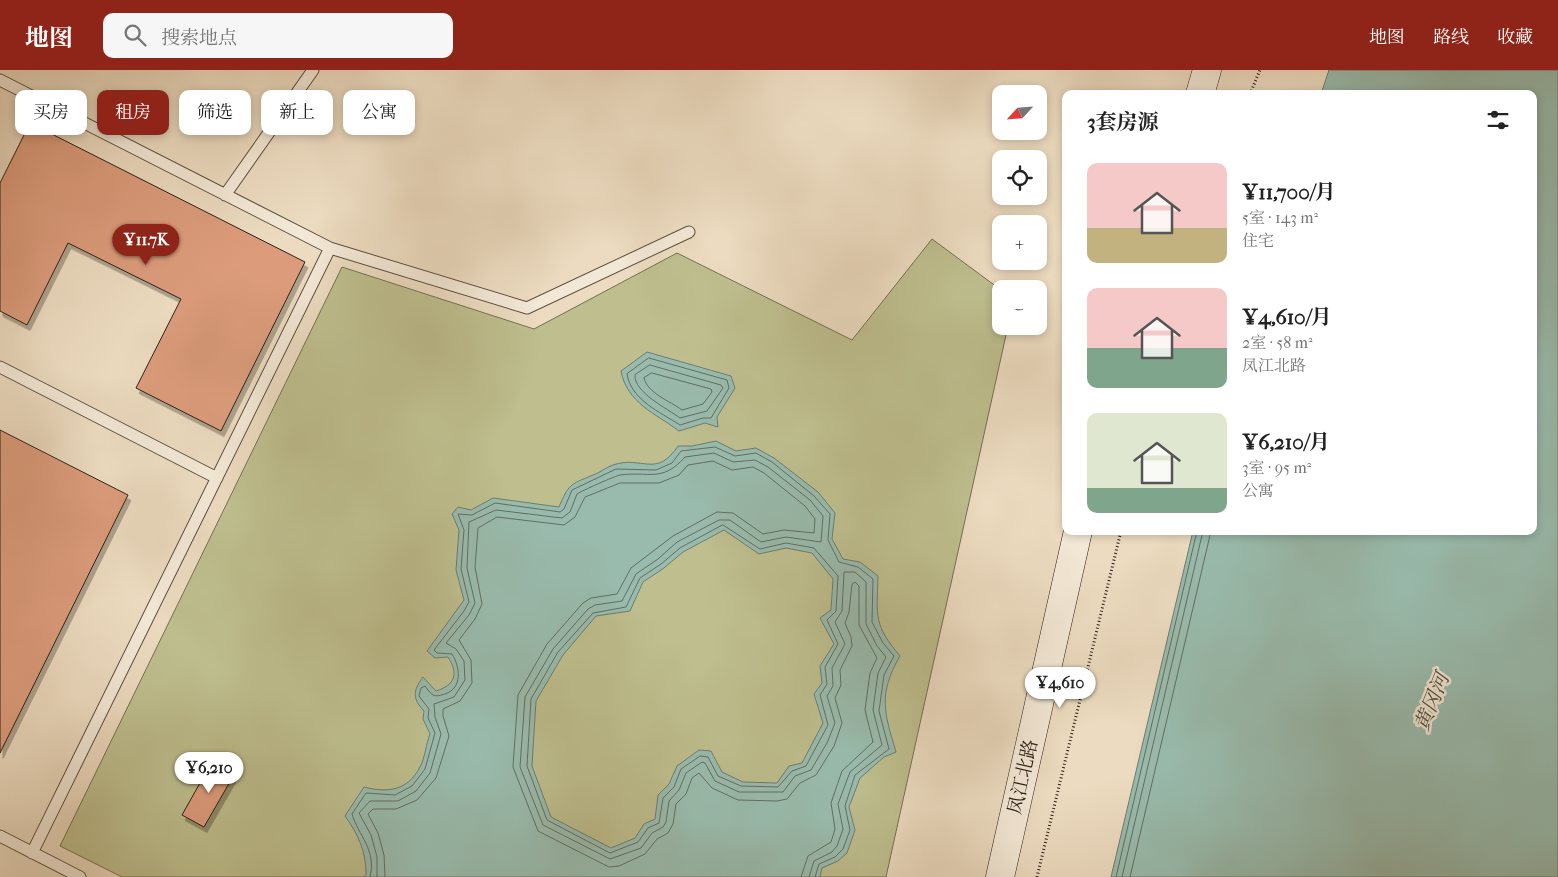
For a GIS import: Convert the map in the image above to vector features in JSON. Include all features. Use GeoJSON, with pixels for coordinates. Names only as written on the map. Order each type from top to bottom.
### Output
{"type":"FeatureCollection","features":[{"type":"Feature","properties":{"kind":"main road"},"geometry":{"type":"LineString","coordinates":[[1201,90],[1208,70]]}},
{"type":"Feature","properties":{"kind":"main road","name":"凤江北路"},"geometry":{"type":"LineString","coordinates":[[1000,877],[1077,535]]}},
{"type":"Feature","properties":{"kind":"lane"},"geometry":{"type":"LineString","coordinates":[[225,195],[312,70]]}},
{"type":"Feature","properties":{"kind":"lane"},"geometry":{"type":"LineString","coordinates":[[0,80],[330,248],[527,308],[689,232]]}},
{"type":"Feature","properties":{"kind":"lane"},"geometry":{"type":"LineString","coordinates":[[32,853],[330,248]]}},
{"type":"Feature","properties":{"kind":"lane"},"geometry":{"type":"LineString","coordinates":[[0,368],[217,478]]}},
{"type":"Feature","properties":{"kind":"lane"},"geometry":{"type":"LineString","coordinates":[[0,836],[80,877]]}},
{"type":"Feature","properties":{"kind":"path"},"geometry":{"type":"LineString","coordinates":[[1252,90],[1260,70]]}},
{"type":"Feature","properties":{"kind":"path"},"geometry":{"type":"LineString","coordinates":[[1037,877],[1120,535]]}},
{"type":"Feature","properties":{"kind":"green space"},"geometry":{"type":"Polygon","coordinates":[[[932,239],[992,283],[992,335],[1006,335],[886,877],[122,877],[60,846],[342,267],[534,329],[677,253],[852,340],[932,239]]]}},
{"type":"Feature","properties":{"kind":"water","name":"黄冈河"},"geometry":{"type":"Polygon","coordinates":[[[1329,70],[1558,70],[1558,877],[1111,877],[1192,535],[1537,535],[1537,90],[1322,90],[1329,70]]]}},
{"type":"Feature","properties":{"kind":"water"},"geometry":{"type":"Polygon","coordinates":[[[647,352],[731,376],[735,388],[717,417],[718,427],[705,423],[679,431],[652,413],[636,399],[624,382],[621,371],[647,352]]]}},
{"type":"Feature","properties":{"kind":"water"},"geometry":{"type":"Polygon","coordinates":[[[716,441],[736,451],[756,448],[774,458],[818,492],[835,513],[832,539],[843,559],[860,562],[878,576],[878,619],[885,636],[900,656],[888,681],[885,703],[888,725],[896,752],[884,757],[860,778],[849,807],[855,830],[847,853],[838,861],[822,868],[820,877],[364,877],[366,866],[363,850],[354,829],[345,816],[364,787],[389,790],[403,785],[415,775],[422,763],[430,734],[423,719],[424,711],[417,702],[415,694],[417,686],[423,677],[436,691],[447,686],[454,674],[448,657],[435,658],[427,651],[464,600],[456,570],[459,530],[452,514],[458,507],[471,510],[493,498],[559,507],[571,486],[610,466],[632,462],[655,464],[670,456],[678,446],[692,446],[716,441]],[[724,530],[683,552],[643,582],[630,611],[596,616],[563,655],[536,701],[532,766],[551,817],[611,848],[635,838],[644,824],[655,819],[658,795],[669,784],[677,766],[699,750],[711,751],[722,772],[743,782],[777,783],[789,766],[802,763],[823,723],[814,694],[822,683],[820,666],[834,644],[820,618],[831,610],[833,579],[812,553],[786,548],[759,554],[724,530]]]}},
{"type":"Feature","properties":{"kind":"building"},"geometry":{"type":"Polygon","coordinates":[[[24,135],[54,135],[305,262],[221,431],[136,388],[181,299],[68,243],[27,325],[0,311],[0,183],[24,135]]]}},
{"type":"Feature","properties":{"kind":"building"},"geometry":{"type":"Polygon","coordinates":[[[0,430],[128,495],[0,753],[0,430]]]}},
{"type":"Feature","properties":{"kind":"building"},"geometry":{"type":"Polygon","coordinates":[[[213,760],[235,773],[204,827],[182,815],[213,760]]]}}]}
